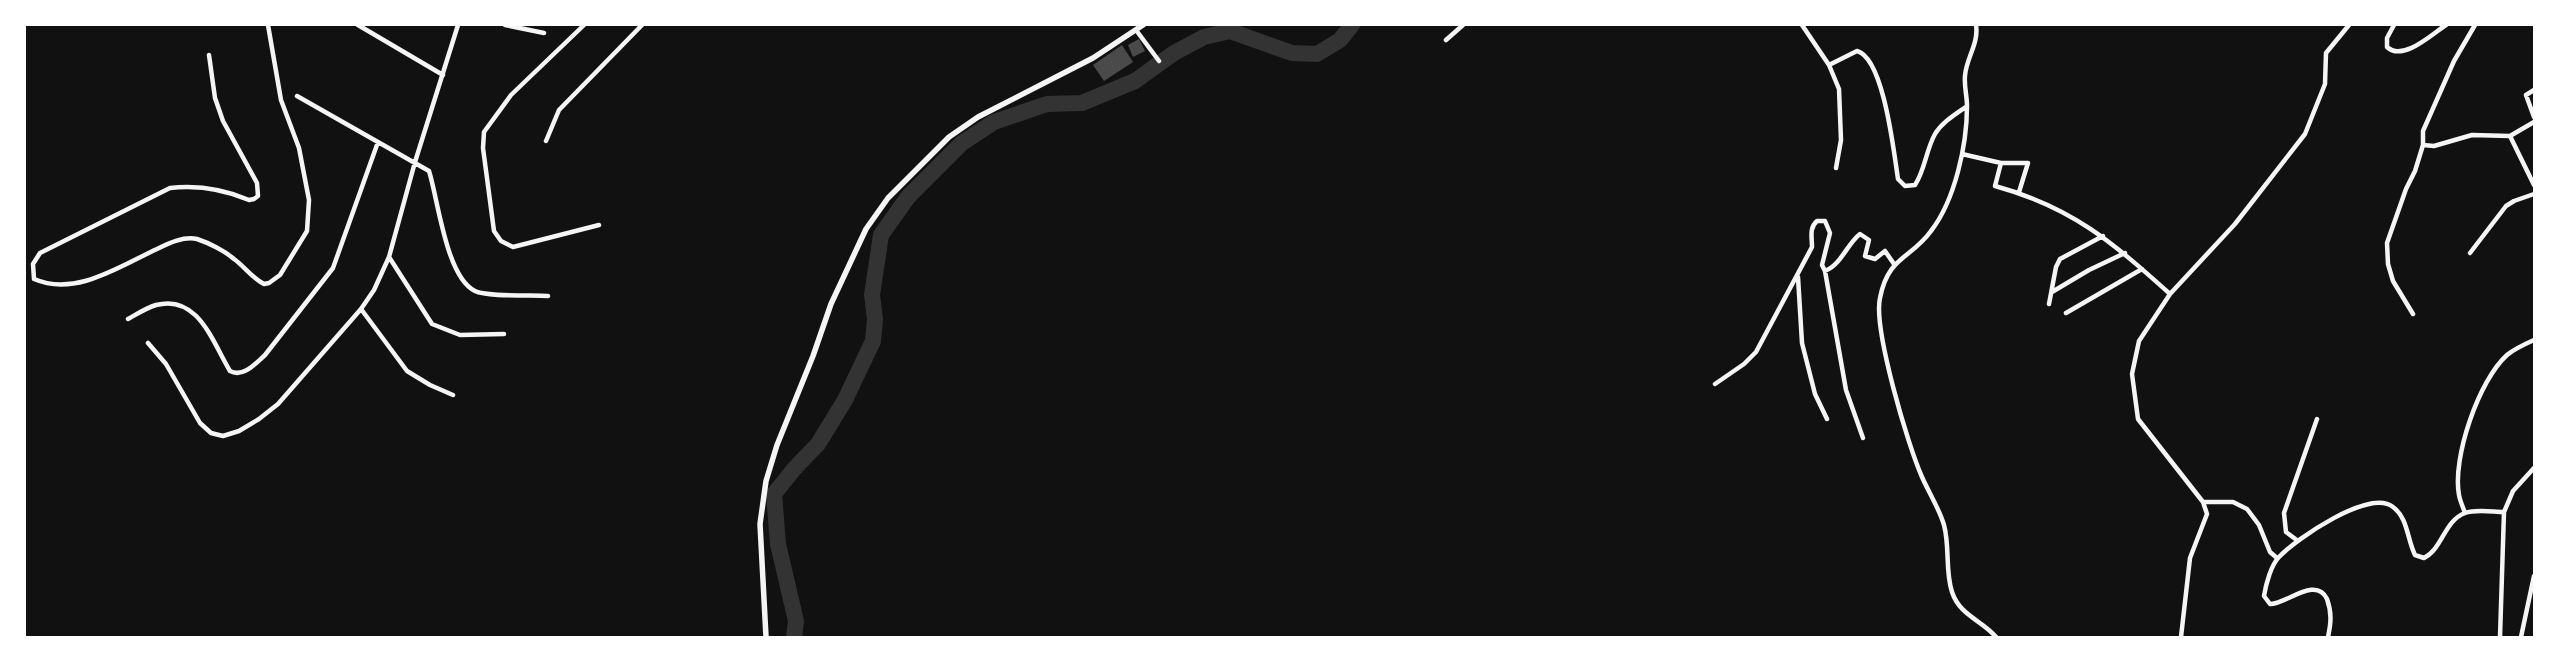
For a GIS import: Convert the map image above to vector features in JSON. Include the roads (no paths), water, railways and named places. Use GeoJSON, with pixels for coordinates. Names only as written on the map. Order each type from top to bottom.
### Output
{"type":"FeatureCollection","features":[{"type":"Feature","properties":{"kind":"street"},"geometry":{"type":"LineString","coordinates":[[209,55],[215,98],[223,121],[257,183],[258,196],[249,200],[216,189],[185,186],[170,188],[40,252],[33,264],[34,279],[44,283],[79,283],[102,275],[170,242],[190,238],[205,242],[234,258],[264,284],[280,276],[307,230],[309,200],[299,148],[280,100],[268,25]]}},
{"type":"Feature","properties":{"kind":"street"},"geometry":{"type":"LineString","coordinates":[[358,25],[443,75]]}},
{"type":"Feature","properties":{"kind":"street"},"geometry":{"type":"LineString","coordinates":[[505,25],[544,33]]}},
{"type":"Feature","properties":{"kind":"street"},"geometry":{"type":"LineString","coordinates":[[584,25],[512,95],[484,132],[483,148],[494,230],[501,241],[513,247],[599,225]]}},
{"type":"Feature","properties":{"kind":"street"},"geometry":{"type":"LineString","coordinates":[[546,141],[559,110],[642,25]]}},
{"type":"Feature","properties":{"kind":"street"},"geometry":{"type":"LineString","coordinates":[[766,637],[760,524],[766,481],[777,445],[813,356],[831,304],[866,229],[906,177],[949,137],[985,112],[1093,58],[1143,25]]}},
{"type":"Feature","properties":{"kind":"street"},"geometry":{"type":"LineString","coordinates":[[1446,40],[1463,25]]}},
{"type":"Feature","properties":{"kind":"street"},"geometry":{"type":"LineString","coordinates":[[1802,25],[1828,65],[1839,89],[1841,140],[1836,168]]}},
{"type":"Feature","properties":{"kind":"street"},"geometry":{"type":"LineString","coordinates":[[1976,25],[1977,34],[1965,75],[1967,106],[1961,163],[1941,216],[1932,230],[1894,264],[1880,298],[1878,316],[1902,419],[1921,476],[1939,510],[1944,527],[1952,592],[1970,618],[1984,625],[1996,637]]}},
{"type":"Feature","properties":{"kind":"street"},"geometry":{"type":"LineString","coordinates":[[2181,637],[2190,558],[2207,514],[2203,502],[2138,419],[2132,374],[2139,341],[2170,294],[2234,224],[2305,134],[2325,84],[2326,53],[2349,25]]}},
{"type":"Feature","properties":{"kind":"street"},"geometry":{"type":"LineString","coordinates":[[2394,25],[2387,38],[2387,47],[2392,52],[2400,52],[2412,48],[2446,25]]}},
{"type":"Feature","properties":{"kind":"street"},"geometry":{"type":"LineString","coordinates":[[2413,314],[2393,281],[2388,264],[2387,243],[2423,145],[2423,131],[2454,61],[2475,25]]}},
{"type":"Feature","properties":{"kind":"street"},"geometry":{"type":"LineString","coordinates":[[148,343],[166,364],[206,430],[216,435],[231,434],[259,419],[278,404],[361,309],[374,290],[388,257],[456,26]]}},
{"type":"Feature","properties":{"kind":"street"},"geometry":{"type":"LineString","coordinates":[[1136,30],[1159,62]]}},
{"type":"Feature","properties":{"kind":"street"},"geometry":{"type":"LineString","coordinates":[[1828,65],[1856,51],[1865,56],[1883,92],[1898,179],[1905,186],[1915,186],[1921,175],[1935,134],[1946,122],[1967,106]]}},
{"type":"Feature","properties":{"kind":"street"},"geometry":{"type":"LineString","coordinates":[[2534,90],[2526,95],[2526,100],[2534,117]]}},
{"type":"Feature","properties":{"kind":"street"},"geometry":{"type":"LineString","coordinates":[[297,96],[429,171],[444,237],[469,287],[482,292],[548,296]]}},
{"type":"Feature","properties":{"kind":"street"},"geometry":{"type":"LineString","coordinates":[[2423,145],[2434,146],[2472,135],[2510,136],[2534,122]]}},
{"type":"Feature","properties":{"kind":"street"},"geometry":{"type":"LineString","coordinates":[[2510,136],[2534,185]]}},
{"type":"Feature","properties":{"kind":"street"},"geometry":{"type":"LineString","coordinates":[[128,319],[161,304],[172,303],[188,308],[197,315],[230,370],[242,372],[252,366],[265,355],[333,268],[378,142]]}},
{"type":"Feature","properties":{"kind":"street"},"geometry":{"type":"LineString","coordinates":[[1962,154],[2001,163],[2028,163],[2019,192]]}},
{"type":"Feature","properties":{"kind":"street"},"geometry":{"type":"LineString","coordinates":[[2001,163],[1995,186],[2019,192],[2043,202],[2092,228],[2125,253],[2170,294]]}},
{"type":"Feature","properties":{"kind":"street"},"geometry":{"type":"LineString","coordinates":[[2470,252],[2506,206],[2534,194]]}},
{"type":"Feature","properties":{"kind":"street"},"geometry":{"type":"LineString","coordinates":[[1715,384],[1744,364],[1756,352],[1812,247],[1811,230],[1817,221],[1825,221],[1830,232],[1822,260],[1822,268],[1825,271],[1846,390],[1863,438]]}},
{"type":"Feature","properties":{"kind":"street"},"geometry":{"type":"LineString","coordinates":[[1825,271],[1834,266],[1853,240],[1860,234],[1869,240],[1866,256],[1875,259],[1886,251],[1894,264]]}},
{"type":"Feature","properties":{"kind":"street"},"geometry":{"type":"LineString","coordinates":[[2049,304],[2056,267],[2060,259],[2103,236]]}},
{"type":"Feature","properties":{"kind":"street"},"geometry":{"type":"LineString","coordinates":[[2052,292],[2089,270],[2125,253]]}},
{"type":"Feature","properties":{"kind":"street"},"geometry":{"type":"LineString","coordinates":[[388,257],[432,324],[460,335],[504,334]]}},
{"type":"Feature","properties":{"kind":"street"},"geometry":{"type":"LineString","coordinates":[[2066,313],[2142,269]]}},
{"type":"Feature","properties":{"kind":"street"},"geometry":{"type":"LineString","coordinates":[[1798,276],[1802,343],[1815,394],[1827,419]]}},
{"type":"Feature","properties":{"kind":"street"},"geometry":{"type":"LineString","coordinates":[[361,309],[407,371],[430,385],[453,395]]}},
{"type":"Feature","properties":{"kind":"street"},"geometry":{"type":"LineString","coordinates":[[2465,513],[2458,494],[2461,448],[2468,427],[2486,382],[2507,356],[2534,340]]}},
{"type":"Feature","properties":{"kind":"street"},"geometry":{"type":"LineString","coordinates":[[2298,541],[2286,532],[2284,514],[2318,419]]}},
{"type":"Feature","properties":{"kind":"street"},"geometry":{"type":"LineString","coordinates":[[2500,637],[2504,512],[2513,491],[2534,468]]}},
{"type":"Feature","properties":{"kind":"street"},"geometry":{"type":"LineString","coordinates":[[2203,502],[2233,502],[2247,509],[2259,525],[2270,552],[2278,558]]}},
{"type":"Feature","properties":{"kind":"street"},"geometry":{"type":"LineString","coordinates":[[2328,637],[2332,610],[2325,595],[2318,591],[2308,590],[2277,604],[2267,602],[2264,596],[2266,585],[2278,558],[2298,541],[2331,520],[2368,503],[2380,502],[2392,505],[2401,514],[2415,554],[2424,558],[2434,553],[2449,525],[2465,513],[2504,512]]}},
{"type":"Feature","properties":{"kind":"street"},"geometry":{"type":"LineString","coordinates":[[2520,637],[2534,576]]}},
{"type":"Feature","properties":{"kind":"waterway"},"geometry":{"type":"LineString","coordinates":[[794,637],[796,621],[778,544],[774,494],[794,469],[818,444],[845,400],[873,341],[875,319],[872,295],[881,235],[908,197],[962,143],[994,122],[1047,104],[1082,103],[1135,81],[1174,53],[1204,37],[1230,31],[1292,53],[1317,54],[1340,40],[1352,25]]}}]}
